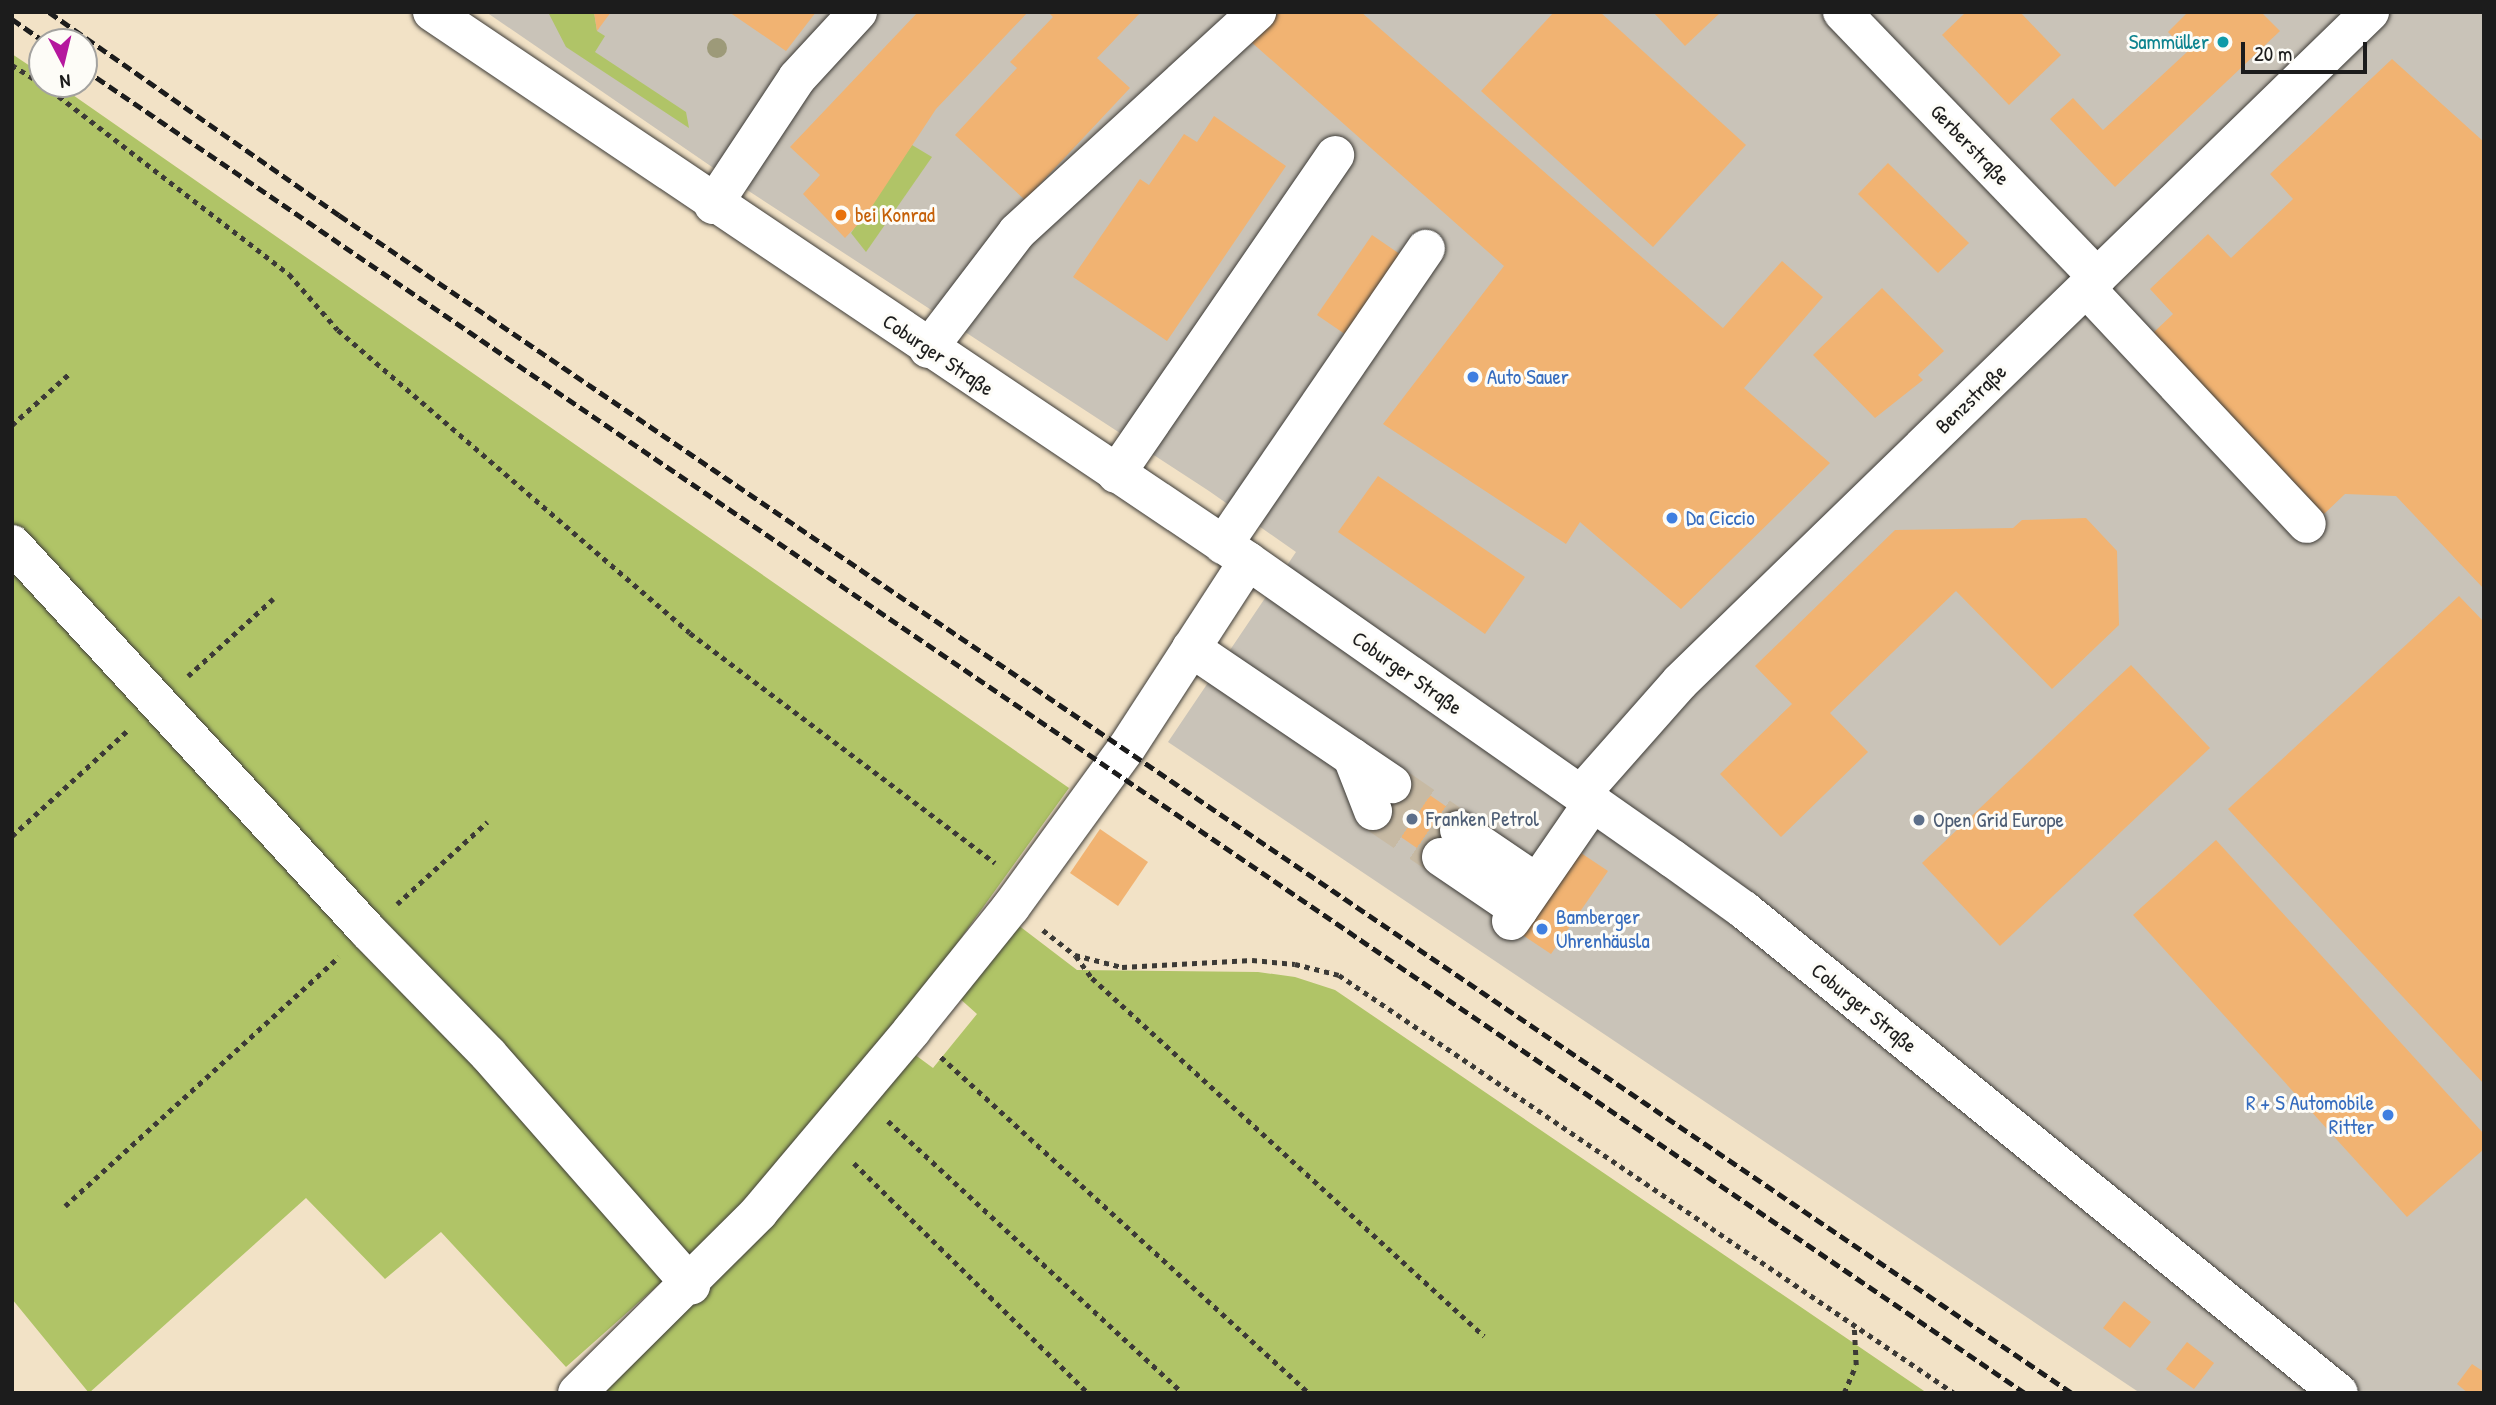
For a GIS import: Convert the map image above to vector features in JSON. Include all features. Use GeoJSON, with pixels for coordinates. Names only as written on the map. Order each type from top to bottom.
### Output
{"type":"FeatureCollection","features":[{"type":"Feature","properties":{"kind":"street"},"geometry":{"type":"LineString","coordinates":[[713,205],[797,78],[858,12]]}},
{"type":"Feature","properties":{"kind":"street"},"geometry":{"type":"LineString","coordinates":[[928,349],[1017,232],[1257,12]]}},
{"type":"Feature","properties":{"kind":"street","name":"Gerberstraße"},"geometry":{"type":"LineString","coordinates":[[1842,12],[2091,283],[2307,524]]}},
{"type":"Feature","properties":{"kind":"street","name":"Benzstraße"},"geometry":{"type":"LineString","coordinates":[[1450,843],[1522,905],[1587,798],[1680,682],[2370,12]]}},
{"type":"Feature","properties":{"kind":"street","name":"Coburger Straße"},"geometry":{"type":"LineString","coordinates":[[452,18],[713,205],[1236,553],[1744,910],[2339,1393]]}},
{"type":"Feature","properties":{"kind":"street"},"geometry":{"type":"LineString","coordinates":[[1116,474],[1335,155]]}},
{"type":"Feature","properties":{"kind":"street"},"geometry":{"type":"LineString","coordinates":[[576,1393],[691,1284],[825,1136],[1019,896],[1192,648],[1236,553],[1426,249]]}},
{"type":"Feature","properties":{"kind":"street"},"geometry":{"type":"LineString","coordinates":[[12,544],[368,931],[488,1054],[691,1284]]}},
{"type":"Feature","properties":{"kind":"street"},"geometry":{"type":"LineString","coordinates":[[1192,648],[1352,757],[1383,798]]}},
{"type":"Feature","properties":{"kind":"path"},"geometry":{"type":"LineString","coordinates":[[12,65],[28,75]]}},
{"type":"Feature","properties":{"kind":"path"},"geometry":{"type":"LineString","coordinates":[[60,98],[289,274],[338,330],[690,633],[1019,896],[1093,978],[1484,1336]]}},
{"type":"Feature","properties":{"kind":"path"},"geometry":{"type":"LineString","coordinates":[[12,425],[70,373]]}},
{"type":"Feature","properties":{"kind":"path"},"geometry":{"type":"LineString","coordinates":[[65,1206],[487,822]]}},
{"type":"Feature","properties":{"kind":"path"},"geometry":{"type":"LineString","coordinates":[[1075,955],[1122,967],[1252,960],[1295,964],[1339,975],[1954,1393]]}},
{"type":"Feature","properties":{"kind":"path"},"geometry":{"type":"LineString","coordinates":[[912,1030],[1309,1393]]}},
{"type":"Feature","properties":{"kind":"path"},"geometry":{"type":"LineString","coordinates":[[859,1094],[1183,1393]]}},
{"type":"Feature","properties":{"kind":"path"},"geometry":{"type":"LineString","coordinates":[[825,1136],[1088,1393]]}},
{"type":"Feature","properties":{"kind":"path"},"geometry":{"type":"LineString","coordinates":[[1844,1393],[1856,1365],[1854,1325]]}},
{"type":"Feature","properties":{"kind":"shaded area"},"geometry":{"type":"Polygon","coordinates":[[[486,12],[2484,12],[2484,1393],[2140,1393],[1168,742],[1296,552],[1209,491],[715,169],[486,12]]]}},
{"type":"Feature","properties":{"kind":"green space"},"geometry":{"type":"Polygon","coordinates":[[[548,12],[594,12],[597,31],[605,36],[595,52],[686,112],[689,128],[566,47],[548,12]]]}},
{"type":"Feature","properties":{"kind":"green space"},"geometry":{"type":"Polygon","coordinates":[[[12,54],[28,65],[28,98],[77,98],[1069,788],[907,1013],[711,1238],[566,1367],[441,1232],[385,1279],[306,1198],[89,1393],[12,1299],[12,54]]]}},
{"type":"Feature","properties":{"kind":"green space"},"geometry":{"type":"Polygon","coordinates":[[[912,145],[932,157],[866,252],[851,233],[912,145]]]}},
{"type":"Feature","properties":{"kind":"green space"},"geometry":{"type":"Polygon","coordinates":[[[1018,925],[1077,970],[1258,972],[1295,977],[1335,990],[1927,1393],[599,1393],[914,1054],[933,1068],[977,1014],[958,997],[1018,925]]]}},
{"type":"Feature","properties":{"kind":"building"},"geometry":{"type":"Polygon","coordinates":[[[594,12],[611,12],[597,31],[594,12]]]}},
{"type":"Feature","properties":{"kind":"building"},"geometry":{"type":"Polygon","coordinates":[[[729,12],[816,12],[786,51],[729,12]]]}},
{"type":"Feature","properties":{"kind":"building"},"geometry":{"type":"Polygon","coordinates":[[[918,12],[1028,12],[936,109],[865,217],[845,238],[803,194],[820,175],[790,147],[918,12]]]}},
{"type":"Feature","properties":{"kind":"building"},"geometry":{"type":"Polygon","coordinates":[[[1048,12],[1141,12],[1097,58],[1130,88],[1025,200],[955,135],[1017,68],[1010,62],[1053,17],[1048,12]]]}},
{"type":"Feature","properties":{"kind":"building"},"geometry":{"type":"Polygon","coordinates":[[[1280,12],[1361,12],[1723,328],[1782,261],[1823,297],[1744,388],[1830,463],[1681,609],[1580,522],[1566,544],[1383,424],[1504,266],[1249,40],[1280,12]]]}},
{"type":"Feature","properties":{"kind":"building"},"geometry":{"type":"Polygon","coordinates":[[[1554,12],[1600,12],[1746,145],[1653,247],[1481,91],[1554,12]]]}},
{"type":"Feature","properties":{"kind":"building"},"geometry":{"type":"Polygon","coordinates":[[[1653,12],[1721,12],[1685,46],[1653,12]]]}},
{"type":"Feature","properties":{"kind":"building"},"geometry":{"type":"Polygon","coordinates":[[[1966,12],[2020,12],[2061,55],[2009,105],[1942,35],[1966,12]]]}},
{"type":"Feature","properties":{"kind":"building"},"geometry":{"type":"Polygon","coordinates":[[[2188,12],[2261,12],[2280,31],[2115,187],[2050,119],[2073,98],[2103,130],[2187,52],[2168,32],[2188,12]]]}},
{"type":"Feature","properties":{"kind":"building"},"geometry":{"type":"Polygon","coordinates":[[[2392,59],[2484,142],[2484,589],[2396,496],[2345,494],[2324,514],[2153,333],[2173,314],[2150,289],[2208,234],[2231,258],[2293,199],[2270,174],[2392,59]]]}},
{"type":"Feature","properties":{"kind":"building"},"geometry":{"type":"Polygon","coordinates":[[[1214,116],[1286,166],[1167,341],[1073,277],[1140,179],[1149,185],[1184,134],[1197,142],[1214,116]]]}},
{"type":"Feature","properties":{"kind":"building"},"geometry":{"type":"Polygon","coordinates":[[[1888,163],[1969,243],[1938,273],[1858,194],[1888,163]]]}},
{"type":"Feature","properties":{"kind":"building"},"geometry":{"type":"Polygon","coordinates":[[[1372,235],[1410,261],[1355,341],[1317,315],[1372,235]]]}},
{"type":"Feature","properties":{"kind":"building"},"geometry":{"type":"Polygon","coordinates":[[[1882,288],[1944,351],[1918,375],[1923,380],[1875,418],[1813,355],[1882,288]]]}},
{"type":"Feature","properties":{"kind":"building"},"geometry":{"type":"Polygon","coordinates":[[[1378,476],[1525,577],[1485,634],[1338,532],[1378,476]]]}},
{"type":"Feature","properties":{"kind":"building"},"geometry":{"type":"Polygon","coordinates":[[[2086,518],[2117,551],[2119,625],[2052,689],[1956,591],[1830,713],[1868,752],[1781,837],[1720,774],[1792,704],[1755,666],[1895,530],[2013,528],[2022,520],[2086,518]]]}},
{"type":"Feature","properties":{"kind":"building"},"geometry":{"type":"Polygon","coordinates":[[[2459,596],[2484,622],[2484,1084],[2228,809],[2459,596]]]}},
{"type":"Feature","properties":{"kind":"building"},"geometry":{"type":"Polygon","coordinates":[[[2131,665],[2210,748],[2000,946],[1922,863],[2131,665]]]}},
{"type":"Feature","properties":{"kind":"building"},"geometry":{"type":"Polygon","coordinates":[[[1399,774],[1466,820],[1437,862],[1385,826],[1378,836],[1363,826],[1399,774]]]}},
{"type":"Feature","properties":{"kind":"building"},"geometry":{"type":"Polygon","coordinates":[[[1100,829],[1148,862],[1118,906],[1070,873],[1100,829]]]}},
{"type":"Feature","properties":{"kind":"building"},"geometry":{"type":"Polygon","coordinates":[[[2216,840],[2484,1134],[2484,1149],[2407,1217],[2133,915],[2216,840]]]}},
{"type":"Feature","properties":{"kind":"building"},"geometry":{"type":"Polygon","coordinates":[[[1575,849],[1608,871],[1551,954],[1518,932],[1575,849]]]}},
{"type":"Feature","properties":{"kind":"building"},"geometry":{"type":"Polygon","coordinates":[[[2124,1301],[2151,1322],[2130,1348],[2103,1328],[2124,1301]]]}},
{"type":"Feature","properties":{"kind":"building"},"geometry":{"type":"Polygon","coordinates":[[[2187,1342],[2214,1363],[2194,1389],[2166,1369],[2187,1342]]]}},
{"type":"Feature","properties":{"kind":"building"},"geometry":{"type":"Polygon","coordinates":[[[2472,1364],[2484,1372],[2484,1393],[2468,1393],[2457,1384],[2472,1364]]]}},
{"type":"Feature","properties":{"kind":"tunnel"},"geometry":{"type":"LineString","coordinates":[[1392,784],[1459,830]]}},
{"type":"Feature","properties":{"kind":"tunnel"},"geometry":{"type":"LineString","coordinates":[[1373,811],[1441,857]]}},
{"type":"Feature","properties":{"kind":"railway"},"geometry":{"type":"LineString","coordinates":[[49,12],[339,215],[2072,1393]]}},
{"type":"Feature","properties":{"kind":"railway"},"geometry":{"type":"LineString","coordinates":[[12,19],[28,30]]}},
{"type":"Feature","properties":{"kind":"railway"},"geometry":{"type":"LineString","coordinates":[[98,79],[2025,1393]]}},
{"type":"Feature","properties":{"kind":"place","name":"Sammüller"},"geometry":{"type":"Point","coordinates":[2223,42]}},
{"type":"Feature","properties":{"kind":"place","name":"bei Konrad"},"geometry":{"type":"Point","coordinates":[841,215]}},
{"type":"Feature","properties":{"kind":"place","name":"Auto Sauer"},"geometry":{"type":"Point","coordinates":[1473,377]}},
{"type":"Feature","properties":{"kind":"place","name":"Da Ciccio"},"geometry":{"type":"Point","coordinates":[1672,518]}},
{"type":"Feature","properties":{"kind":"place","name":"Franken Petrol"},"geometry":{"type":"Point","coordinates":[1412,819]}},
{"type":"Feature","properties":{"kind":"place","name":"Open Grid Europe"},"geometry":{"type":"Point","coordinates":[1919,820]}},
{"type":"Feature","properties":{"kind":"place","name":"Bamberger Uhrenhäusla"},"geometry":{"type":"Point","coordinates":[1542,929]}},
{"type":"Feature","properties":{"kind":"place","name":"R + S Automobile Ritter"},"geometry":{"type":"Point","coordinates":[2388,1115]}}]}
